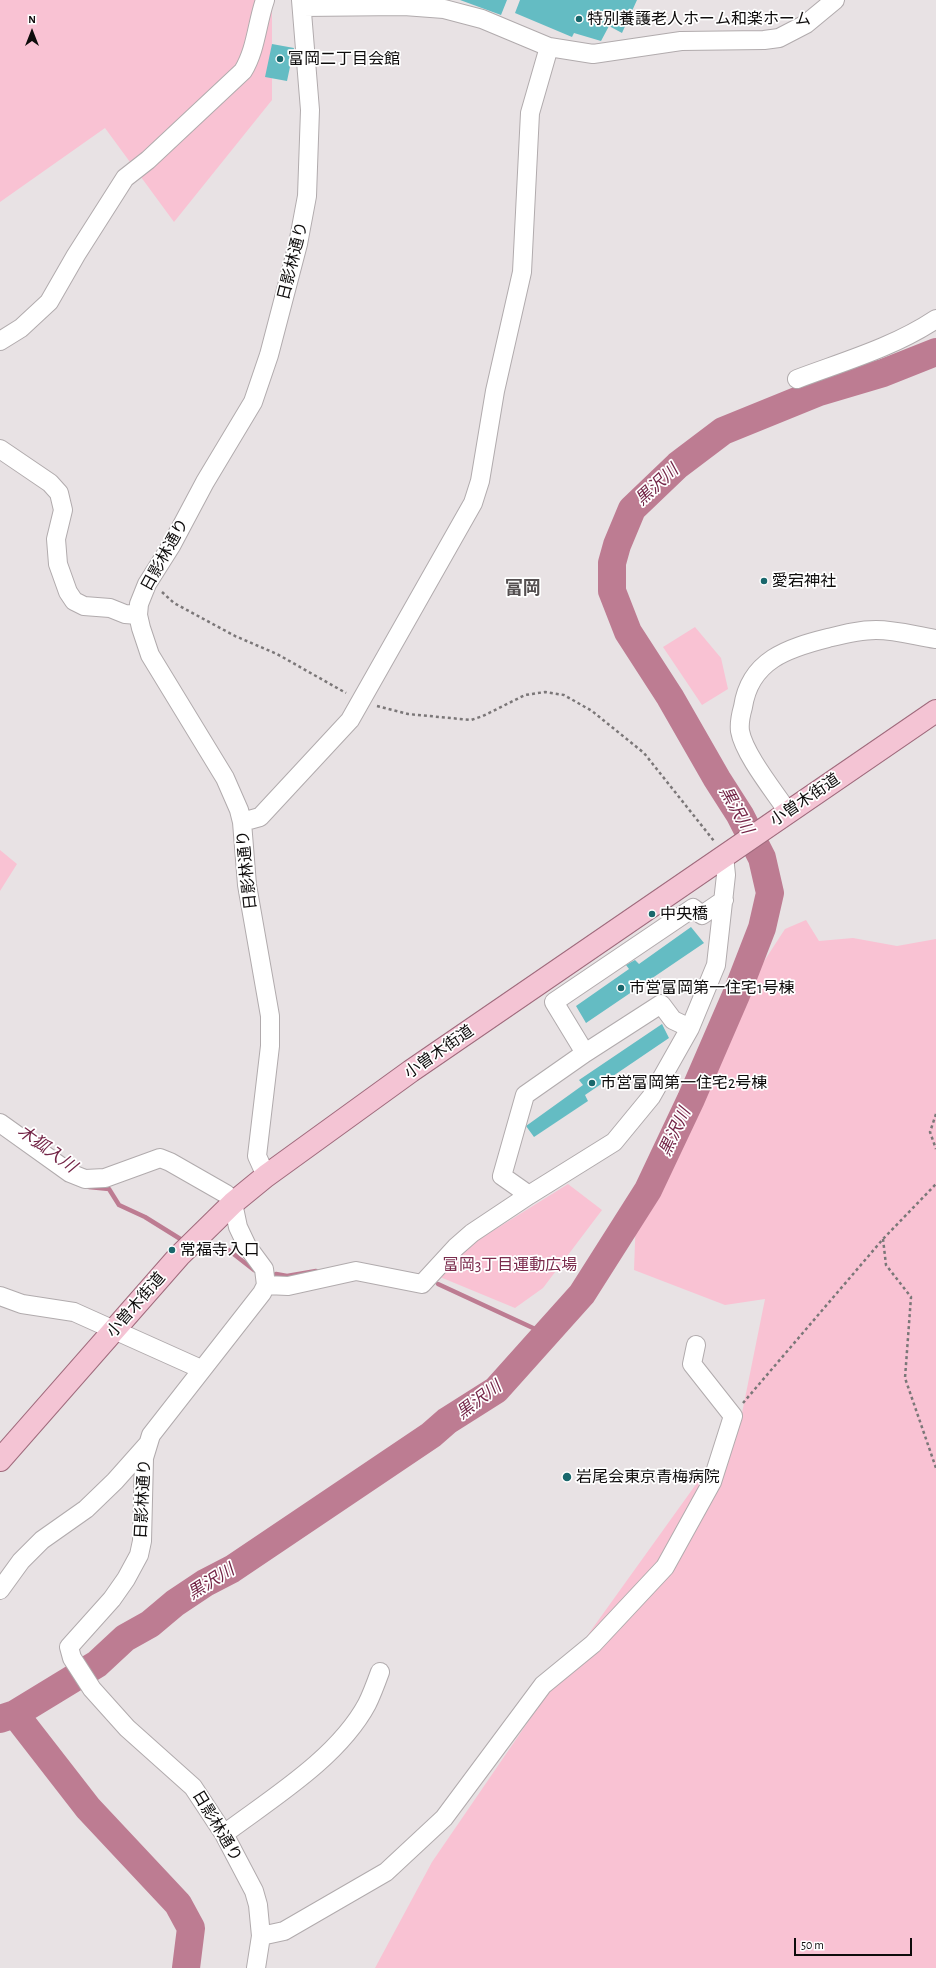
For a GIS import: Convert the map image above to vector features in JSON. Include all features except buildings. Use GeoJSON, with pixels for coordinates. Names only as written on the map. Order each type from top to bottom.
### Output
{"type":"FeatureCollection","features":[{"type":"Feature","properties":{"kind":"main road","name":"小曽木街道"},"geometry":{"type":"LineString","coordinates":[[0,1460],[179,1256],[233,1203],[266,1176],[411,1071],[936,711]]}},
{"type":"Feature","properties":{"kind":"street"},"geometry":{"type":"LineString","coordinates":[[0,341],[21,328],[49,302],[76,254],[125,178],[154,155],[200,109],[213,100],[243,71],[250,56],[259,16],[265,0]]}},
{"type":"Feature","properties":{"kind":"street"},"geometry":{"type":"LineString","coordinates":[[302,3],[404,6],[444,9],[482,20],[550,47],[593,54],[686,41],[764,40],[779,38],[806,24],[835,0]]}},
{"type":"Feature","properties":{"kind":"street","name":"日影林通り"},"geometry":{"type":"LineString","coordinates":[[266,1176],[257,1156],[270,1046],[270,1016],[247,885],[242,822],[239,810],[225,778],[150,655],[138,615],[139,604],[147,584],[151,580],[171,546],[205,482],[253,402],[269,355],[298,244],[307,196],[310,110],[302,3]]}},
{"type":"Feature","properties":{"kind":"street"},"geometry":{"type":"LineString","coordinates":[[242,822],[260,817],[350,720],[473,503],[480,481],[495,391],[522,272],[530,113],[550,47]]}},
{"type":"Feature","properties":{"kind":"street"},"geometry":{"type":"LineString","coordinates":[[798,379],[877,350],[914,334],[936,319]]}},
{"type":"Feature","properties":{"kind":"street"},"geometry":{"type":"LineString","coordinates":[[0,449],[50,484],[59,493],[63,510],[56,539],[58,564],[68,592],[74,601],[84,606],[110,608],[125,614],[138,615]]}},
{"type":"Feature","properties":{"kind":"street"},"geometry":{"type":"LineString","coordinates":[[780,817],[745,747],[740,730],[744,700],[749,683],[760,667],[778,654],[805,644],[860,631],[899,631],[936,639]]}},
{"type":"Feature","properties":{"kind":"street"},"geometry":{"type":"LineString","coordinates":[[0,1122],[70,1173],[80,1177],[93,1180],[105,1178],[160,1158],[213,1185],[226,1194],[233,1203],[238,1227],[247,1246],[264,1269],[266,1285],[288,1286],[356,1271],[422,1284],[456,1247],[472,1233],[529,1195],[614,1142],[651,1097],[690,1028],[716,965],[724,900],[726,854]]}},
{"type":"Feature","properties":{"kind":"street"},"geometry":{"type":"LineString","coordinates":[[585,1053],[554,1002],[693,908],[702,916],[724,900]]}},
{"type":"Feature","properties":{"kind":"street"},"geometry":{"type":"LineString","coordinates":[[529,1195],[502,1176],[525,1095],[585,1053],[661,1004],[673,1020],[690,1028]]}},
{"type":"Feature","properties":{"kind":"street","name":"日影林通り"},"geometry":{"type":"LineString","coordinates":[[256,1968],[261,1936],[258,1905],[254,1891],[224,1834],[193,1787],[127,1728],[92,1689],[69,1651],[70,1644],[96,1618],[126,1579],[139,1555],[142,1541],[144,1458],[147,1444],[157,1426],[253,1306],[266,1285]]}},
{"type":"Feature","properties":{"kind":"street"},"geometry":{"type":"LineString","coordinates":[[0,1296],[22,1304],[74,1312],[202,1369]]}},
{"type":"Feature","properties":{"kind":"street"},"geometry":{"type":"LineString","coordinates":[[261,1936],[284,1931],[386,1872],[444,1818],[544,1685],[593,1644],[665,1566],[712,1482],[732,1416],[692,1364],[696,1345]]}},
{"type":"Feature","properties":{"kind":"street"},"geometry":{"type":"LineString","coordinates":[[0,1590],[26,1556],[42,1540],[86,1509],[115,1481],[147,1444]]}},
{"type":"Feature","properties":{"kind":"street"},"geometry":{"type":"LineString","coordinates":[[224,1834],[318,1764],[345,1734],[367,1704],[380,1672]]}},
{"type":"Feature","properties":{"kind":"path"},"geometry":{"type":"LineString","coordinates":[[151,580],[158,589],[174,603],[235,636],[277,654],[362,700],[385,709],[408,714],[472,720],[484,716],[525,695],[544,692],[564,695],[575,700],[605,720],[644,753],[726,854]]}},
{"type":"Feature","properties":{"kind":"path"},"geometry":{"type":"LineString","coordinates":[[936,1114],[930,1132],[936,1149]]}},
{"type":"Feature","properties":{"kind":"path"},"geometry":{"type":"LineString","coordinates":[[732,1416],[883,1239],[936,1184]]}},
{"type":"Feature","properties":{"kind":"path"},"geometry":{"type":"LineString","coordinates":[[883,1239],[886,1265],[911,1297],[905,1378],[936,1468]]}},
{"type":"Feature","properties":{"kind":"green space"},"geometry":{"type":"Polygon","coordinates":[[[0,0],[272,0],[272,100],[174,222],[105,128],[0,202],[0,0]]]}},
{"type":"Feature","properties":{"kind":"green space"},"geometry":{"type":"Polygon","coordinates":[[[695,627],[721,658],[728,689],[702,705],[663,647],[695,627]]]}},
{"type":"Feature","properties":{"kind":"green space"},"geometry":{"type":"Polygon","coordinates":[[[0,850],[17,864],[0,891],[0,850]]]}},
{"type":"Feature","properties":{"kind":"green space"},"geometry":{"type":"Polygon","coordinates":[[[806,920],[819,941],[853,938],[897,946],[936,939],[936,1968],[375,1968],[432,1862],[582,1643],[740,1423],[765,1299],[725,1305],[634,1270],[636,1215],[744,992],[785,929],[806,920]]]}},
{"type":"Feature","properties":{"kind":"green space","name":"富岡3丁目運動広場"},"geometry":{"type":"Polygon","coordinates":[[[568,1184],[602,1210],[543,1288],[515,1308],[440,1277],[467,1247],[568,1184]]]}},
{"type":"Feature","properties":{"kind":"waterway","name":"黒沢川"},"geometry":{"type":"LineString","coordinates":[[0,1719],[15,1714],[97,1664],[125,1638],[150,1624],[175,1603],[205,1583],[232,1569],[431,1435],[447,1421],[496,1390],[582,1294],[648,1190],[691,1099],[736,995],[762,928],[770,893],[762,858],[740,815],[717,779],[670,697],[628,632],[612,591],[612,563],[617,545],[632,509],[678,465],[723,431],[819,392],[883,373],[936,352]]}},
{"type":"Feature","properties":{"kind":"waterway","name":"木狐入川"},"geometry":{"type":"LineString","coordinates":[[89,1187],[109,1189],[119,1205],[145,1217],[182,1240]]}},
{"type":"Feature","properties":{"kind":"waterway","name":"木狐入川"},"geometry":{"type":"LineString","coordinates":[[213,1245],[226,1248],[254,1270]]}},
{"type":"Feature","properties":{"kind":"waterway","name":"木狐入川"},"geometry":{"type":"LineString","coordinates":[[276,1274],[287,1276],[316,1271]]}},
{"type":"Feature","properties":{"kind":"waterway","name":"木狐入川"},"geometry":{"type":"LineString","coordinates":[[438,1284],[546,1334]]}},
{"type":"Feature","properties":{"kind":"waterway"},"geometry":{"type":"LineString","coordinates":[[15,1714],[88,1808],[178,1904],[191,1928],[186,1968]]}},
{"type":"Feature","properties":{"kind":"place","name":"特別養護老人ホーム和楽ホーム"},"geometry":{"type":"Point","coordinates":[579,19]}},
{"type":"Feature","properties":{"kind":"place","name":"富岡二丁目会館"},"geometry":{"type":"Point","coordinates":[280,59]}},
{"type":"Feature","properties":{"kind":"place","name":"愛宕神社"},"geometry":{"type":"Point","coordinates":[764,581]}},
{"type":"Feature","properties":{"kind":"place","name":"中央橋"},"geometry":{"type":"Point","coordinates":[652,914]}},
{"type":"Feature","properties":{"kind":"place","name":"市営富岡第一住宅1号棟"},"geometry":{"type":"Point","coordinates":[621,988]}},
{"type":"Feature","properties":{"kind":"place","name":"市営富岡第一住宅2号棟"},"geometry":{"type":"Point","coordinates":[592,1083]}},
{"type":"Feature","properties":{"kind":"place","name":"常福寺入口"},"geometry":{"type":"Point","coordinates":[172,1250]}},
{"type":"Feature","properties":{"kind":"place","name":"岩尾会東京青梅病院"},"geometry":{"type":"Point","coordinates":[567,1477]}},
{"type":"Feature","properties":{"kind":"district","name":"富岡"},"geometry":{"type":"Point","coordinates":[523,589]}}]}
